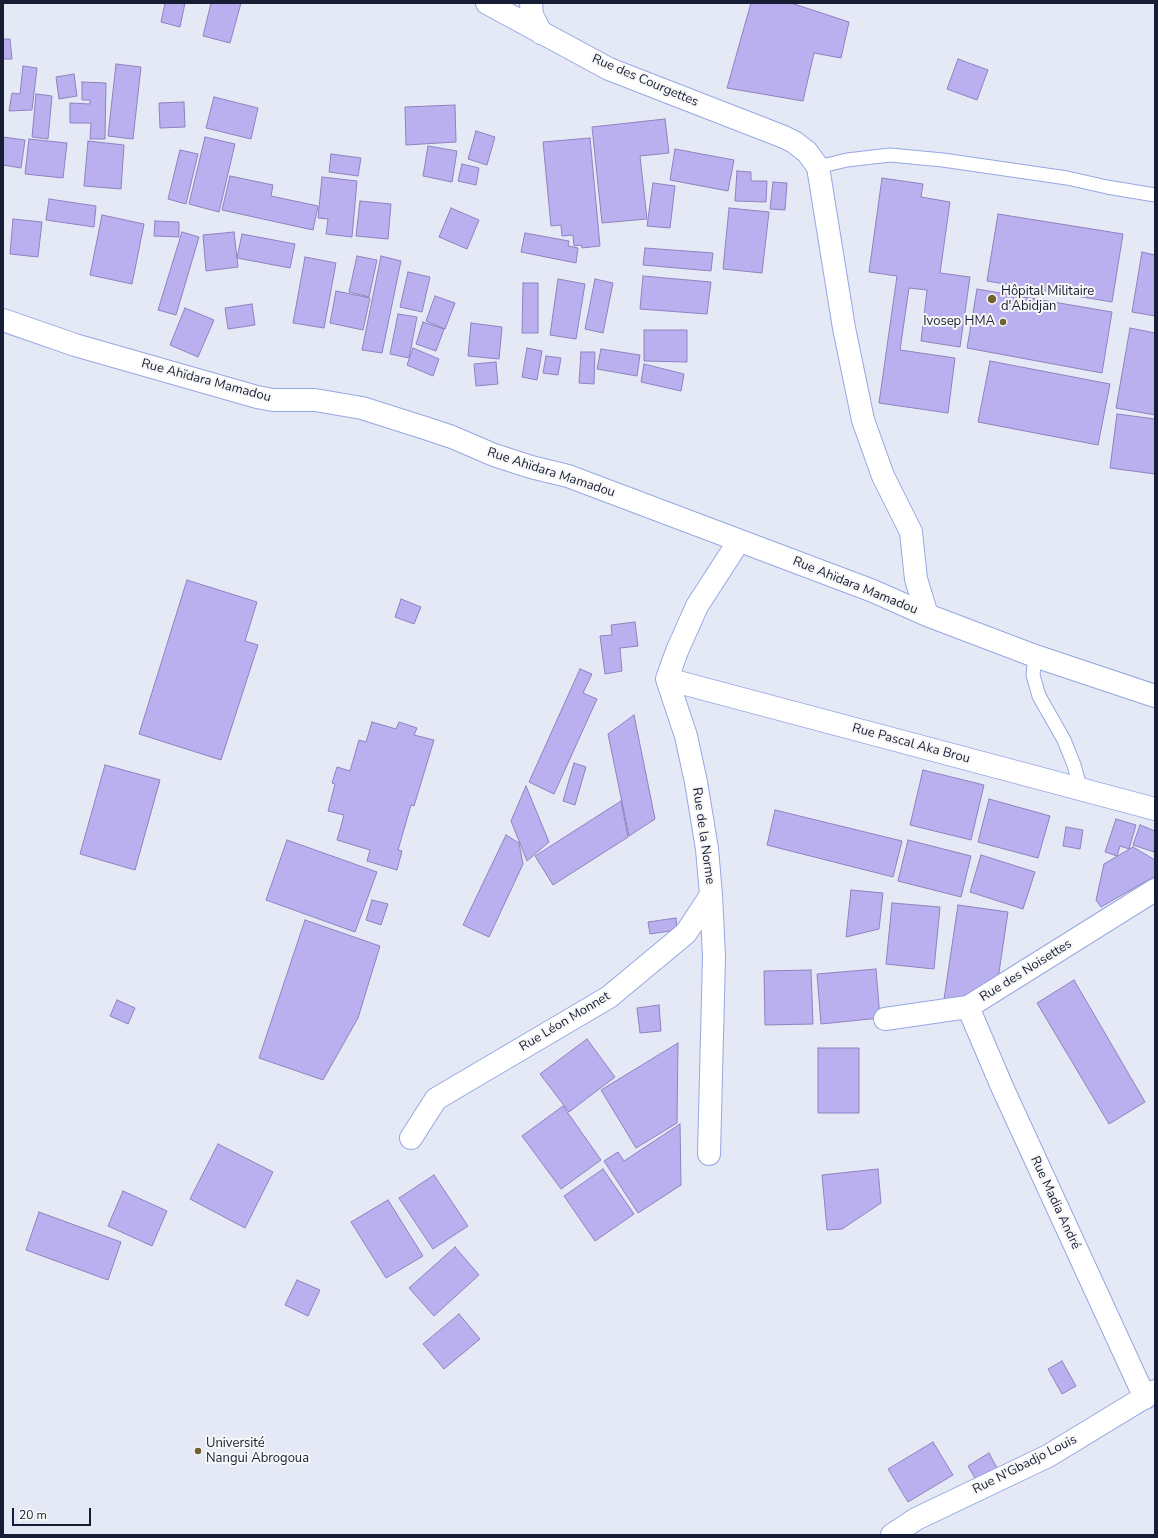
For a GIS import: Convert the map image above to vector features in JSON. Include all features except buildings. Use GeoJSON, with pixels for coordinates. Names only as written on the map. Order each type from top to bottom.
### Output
{"type":"FeatureCollection","features":[{"type":"Feature","properties":{"kind":"street","name":"Rue des Courgettes"},"geometry":{"type":"LineString","coordinates":[[487,3],[609,69],[784,137],[794,142],[812,160]]}},
{"type":"Feature","properties":{"kind":"street"},"geometry":{"type":"LineString","coordinates":[[531,3],[532,15],[541,33]]}},
{"type":"Feature","properties":{"kind":"street"},"geometry":{"type":"LineString","coordinates":[[812,160],[863,420],[883,476],[912,532],[916,579],[927,615]]}},
{"type":"Feature","properties":{"kind":"street","name":"Rue Ahïdara Mamadou"},"geometry":{"type":"LineString","coordinates":[[3,320],[75,345],[257,397],[273,400],[315,400],[362,408],[452,437],[494,455],[531,468],[568,476],[873,591],[927,615],[1035,656],[1155,696]]}},
{"type":"Feature","properties":{"kind":"street"},"geometry":{"type":"LineString","coordinates":[[667,679],[677,651],[697,606],[739,541]]}},
{"type":"Feature","properties":{"kind":"street","name":"Rue Pascal Aka Brou"},"geometry":{"type":"LineString","coordinates":[[667,679],[1155,809]]}},
{"type":"Feature","properties":{"kind":"street","name":"Rue de la Norme"},"geometry":{"type":"LineString","coordinates":[[667,679],[686,736],[696,782],[707,849],[714,957],[709,1154]]}},
{"type":"Feature","properties":{"kind":"street","name":"Rue des Noisettes"},"geometry":{"type":"LineString","coordinates":[[884,1019],[968,1007],[1155,890]]}},
{"type":"Feature","properties":{"kind":"street","name":"Rue Léon Monnet"},"geometry":{"type":"LineString","coordinates":[[411,1138],[436,1099],[615,992],[686,933],[711,895]]}},
{"type":"Feature","properties":{"kind":"street","name":"Rue Madia André"},"geometry":{"type":"LineString","coordinates":[[968,1007],[1003,1089],[1150,1394]]}},
{"type":"Feature","properties":{"kind":"street","name":"Rue N'Gbadjo Louis"},"geometry":{"type":"LineString","coordinates":[[892,1535],[916,1519],[1048,1456],[1150,1394]]}},
{"type":"Feature","properties":{"kind":"lane"},"geometry":{"type":"LineString","coordinates":[[812,160],[847,160],[890,155],[943,160],[1059,177],[1155,195]]}},
{"type":"Feature","properties":{"kind":"lane"},"geometry":{"type":"LineString","coordinates":[[1035,656],[1034,675],[1039,696],[1064,740],[1074,765],[1081,790]]}},
{"type":"Feature","properties":{"kind":"place","name":"Hôpital Militaire d'Abidjan"},"geometry":{"type":"Point","coordinates":[992,299]}},
{"type":"Feature","properties":{"kind":"place","name":"Ivosep HMA"},"geometry":{"type":"Point","coordinates":[1003,322]}},
{"type":"Feature","properties":{"kind":"place","name":"Université Nangui Abrogoua"},"geometry":{"type":"Point","coordinates":[198,1451]}}]}
